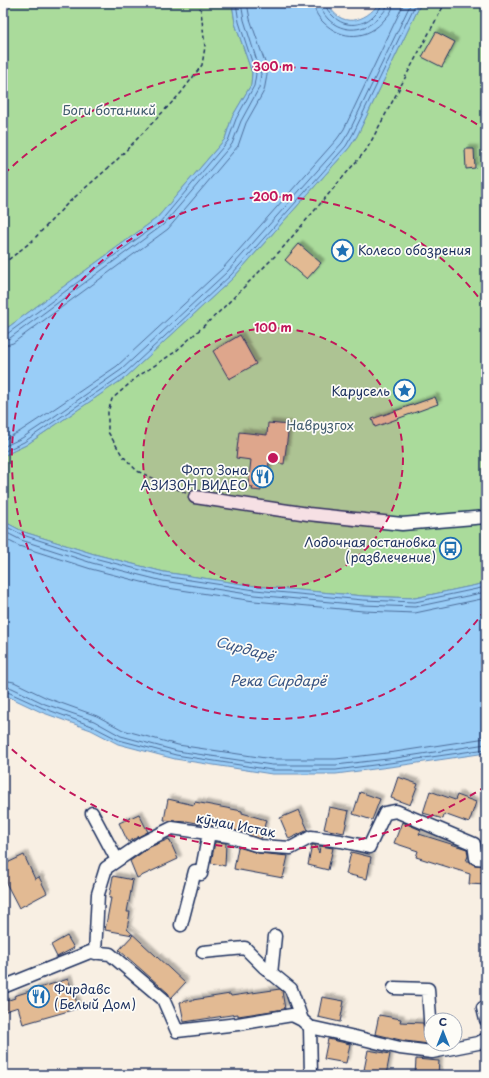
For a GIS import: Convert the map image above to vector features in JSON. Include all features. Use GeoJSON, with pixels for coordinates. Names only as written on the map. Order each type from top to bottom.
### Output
{"type":"FeatureCollection","features":[{"type":"Feature","properties":{"kind":"street"},"geometry":{"type":"LineString","coordinates":[[195,497],[308,514],[402,524],[486,517]]}},
{"type":"Feature","properties":{"kind":"street","name":"кӯчаи Истак"},"geometry":{"type":"LineString","coordinates":[[96,953],[98,894],[106,868],[144,842],[172,828],[229,836],[259,846],[291,848],[311,837],[370,847],[385,813],[396,811],[474,844],[476,858],[486,859]]}},
{"type":"Feature","properties":{"kind":"street"},"geometry":{"type":"LineString","coordinates":[[92,813],[117,860]]}},
{"type":"Feature","properties":{"kind":"street"},"geometry":{"type":"LineString","coordinates":[[180,925],[195,871],[201,874],[209,833]]}},
{"type":"Feature","properties":{"kind":"street"},"geometry":{"type":"LineString","coordinates":[[271,974],[275,936]]}},
{"type":"Feature","properties":{"kind":"street"},"geometry":{"type":"LineString","coordinates":[[203,952],[245,948],[271,974],[291,989],[306,1024],[312,1075]]}},
{"type":"Feature","properties":{"kind":"street"},"geometry":{"type":"LineString","coordinates":[[3,987],[90,952],[110,954],[163,999],[177,1031],[238,1024],[292,1015],[306,1024],[356,1037],[400,1048],[423,1048]]}},
{"type":"Feature","properties":{"kind":"street"},"geometry":{"type":"LineString","coordinates":[[394,988],[428,989],[430,1012]]}},
{"type":"Feature","properties":{"kind":"street"},"geometry":{"type":"LineString","coordinates":[[484,1008],[486,1020]]}},
{"type":"Feature","properties":{"kind":"street"},"geometry":{"type":"LineString","coordinates":[[463,1045],[478,1043],[486,1039]]}},
{"type":"Feature","properties":{"kind":"path"},"geometry":{"type":"LineString","coordinates":[[3,264],[32,241],[68,203],[114,164],[181,93],[202,65],[205,47],[201,11],[198,3]]}},
{"type":"Feature","properties":{"kind":"path"},"geometry":{"type":"LineString","coordinates":[[195,497],[137,471],[122,454],[108,432],[108,412],[112,399],[138,377],[175,352],[218,313],[280,251],[368,149],[445,3]]}},
{"type":"Feature","properties":{"kind":"green space","name":"Боги ботаникй"},"geometry":{"type":"Polygon","coordinates":[[[3,3],[232,3],[235,23],[252,73],[251,85],[232,117],[225,139],[157,218],[3,331],[3,3]]]}},
{"type":"Feature","properties":{"kind":"green space","name":"Наврузгох"},"geometry":{"type":"Polygon","coordinates":[[[421,3],[486,3],[486,583],[415,598],[364,596],[255,586],[164,572],[94,554],[24,532],[3,521],[3,456],[26,445],[126,377],[233,278],[349,148],[357,136],[421,3]]]}},
{"type":"Feature","properties":{"kind":"water"},"geometry":{"type":"Polygon","coordinates":[[[232,3],[328,3],[339,17],[346,20],[353,20],[360,19],[367,15],[374,10],[379,3],[421,3],[357,136],[349,148],[233,278],[126,377],[26,445],[3,456],[3,331],[157,218],[225,139],[232,117],[251,85],[252,73],[235,23],[232,3]]]}},
{"type":"Feature","properties":{"kind":"water","name":"Река Сирдарё"},"geometry":{"type":"Polygon","coordinates":[[[3,521],[24,532],[94,554],[164,572],[255,586],[364,596],[415,598],[486,583],[486,753],[336,774],[272,774],[175,759],[118,744],[91,730],[41,712],[3,694],[3,521]]]}},
{"type":"Feature","properties":{"kind":"building"},"geometry":{"type":"Polygon","coordinates":[[[436,32],[455,42],[442,67],[422,57],[436,32]]]}},
{"type":"Feature","properties":{"kind":"building"},"geometry":{"type":"Polygon","coordinates":[[[465,149],[474,149],[475,168],[466,169],[465,149]]]}},
{"type":"Feature","properties":{"kind":"building"},"geometry":{"type":"Polygon","coordinates":[[[299,244],[321,263],[307,279],[285,260],[299,244]]]}},
{"type":"Feature","properties":{"kind":"building"},"geometry":{"type":"Polygon","coordinates":[[[240,335],[256,364],[229,379],[213,351],[240,335]]]}},
{"type":"Feature","properties":{"kind":"building"},"geometry":{"type":"Polygon","coordinates":[[[435,397],[438,404],[375,427],[372,419],[435,397]]]}},
{"type":"Feature","properties":{"kind":"building"},"geometry":{"type":"Polygon","coordinates":[[[268,423],[289,425],[284,464],[269,462],[266,488],[261,488],[261,491],[252,490],[253,487],[248,486],[251,460],[236,458],[239,432],[267,435],[268,423]]]}},
{"type":"Feature","properties":{"kind":"building"},"geometry":{"type":"Polygon","coordinates":[[[398,777],[418,784],[410,805],[391,798],[398,777]]]}},
{"type":"Feature","properties":{"kind":"building"},"geometry":{"type":"Polygon","coordinates":[[[430,791],[455,800],[457,795],[476,802],[469,823],[444,814],[443,819],[423,813],[430,791]]]}},
{"type":"Feature","properties":{"kind":"building"},"geometry":{"type":"Polygon","coordinates":[[[360,792],[380,799],[372,820],[353,814],[360,792]]]}},
{"type":"Feature","properties":{"kind":"building"},"geometry":{"type":"Polygon","coordinates":[[[168,799],[194,805],[195,802],[242,811],[242,813],[266,820],[261,839],[230,829],[186,821],[164,820],[168,799]]]}},
{"type":"Feature","properties":{"kind":"building"},"geometry":{"type":"Polygon","coordinates":[[[329,807],[349,811],[344,833],[324,829],[329,807]]]}},
{"type":"Feature","properties":{"kind":"building"},"geometry":{"type":"Polygon","coordinates":[[[299,810],[308,830],[289,839],[280,818],[299,810]]]}},
{"type":"Feature","properties":{"kind":"building"},"geometry":{"type":"Polygon","coordinates":[[[139,814],[148,832],[128,842],[119,823],[139,814]]]}},
{"type":"Feature","properties":{"kind":"building"},"geometry":{"type":"Polygon","coordinates":[[[402,822],[421,830],[419,834],[467,849],[468,856],[466,861],[469,861],[475,865],[486,866],[486,885],[469,884],[470,874],[416,857],[418,851],[394,843],[402,822]]]}},
{"type":"Feature","properties":{"kind":"building"},"geometry":{"type":"Polygon","coordinates":[[[169,839],[178,859],[137,878],[130,861],[150,847],[169,839]]]}},
{"type":"Feature","properties":{"kind":"building"},"geometry":{"type":"Polygon","coordinates":[[[215,842],[226,843],[225,866],[211,863],[215,842]]]}},
{"type":"Feature","properties":{"kind":"building"},"geometry":{"type":"Polygon","coordinates":[[[312,845],[315,845],[319,853],[320,846],[333,848],[328,870],[308,865],[312,845]]]}},
{"type":"Feature","properties":{"kind":"building"},"geometry":{"type":"Polygon","coordinates":[[[238,847],[258,853],[288,856],[283,878],[234,869],[238,847]]]}},
{"type":"Feature","properties":{"kind":"building"},"geometry":{"type":"Polygon","coordinates":[[[351,852],[371,857],[367,879],[346,874],[351,852]]]}},
{"type":"Feature","properties":{"kind":"building"},"geometry":{"type":"Polygon","coordinates":[[[24,855],[35,879],[39,877],[47,893],[19,908],[6,883],[3,885],[3,865],[24,855]]]}},
{"type":"Feature","properties":{"kind":"building"},"geometry":{"type":"Polygon","coordinates":[[[113,876],[133,880],[127,912],[130,912],[127,929],[185,983],[171,998],[168,993],[119,950],[133,935],[105,930],[111,898],[109,898],[113,876]]]}},
{"type":"Feature","properties":{"kind":"building"},"geometry":{"type":"Polygon","coordinates":[[[67,936],[74,948],[57,957],[51,945],[67,936]]]}},
{"type":"Feature","properties":{"kind":"building"},"geometry":{"type":"Polygon","coordinates":[[[68,979],[79,1008],[23,1024],[18,1007],[3,1012],[3,1002],[15,998],[14,996],[68,979]]]}},
{"type":"Feature","properties":{"kind":"building"},"geometry":{"type":"Polygon","coordinates":[[[280,989],[282,991],[285,1009],[184,1022],[180,1002],[230,994],[231,996],[280,989]]]}},
{"type":"Feature","properties":{"kind":"building"},"geometry":{"type":"Polygon","coordinates":[[[322,997],[344,1001],[340,1022],[318,1017],[322,997]]]}},
{"type":"Feature","properties":{"kind":"building"},"geometry":{"type":"Polygon","coordinates":[[[379,1015],[401,1019],[400,1022],[423,1023],[423,1043],[375,1034],[379,1015]]]}},
{"type":"Feature","properties":{"kind":"building"},"geometry":{"type":"Polygon","coordinates":[[[328,1039],[350,1044],[346,1063],[324,1059],[328,1039]]]}},
{"type":"Feature","properties":{"kind":"building"},"geometry":{"type":"Polygon","coordinates":[[[368,1050],[390,1054],[386,1075],[364,1070],[368,1050]]]}},
{"type":"Feature","properties":{"kind":"building"},"geometry":{"type":"Polygon","coordinates":[[[416,1059],[439,1061],[438,1075],[415,1075],[416,1059]]]}},
{"type":"Feature","properties":{"kind":"place","name":"Колесо обозрения"},"geometry":{"type":"Point","coordinates":[342,250]}},
{"type":"Feature","properties":{"kind":"place","name":"Карусель"},"geometry":{"type":"Point","coordinates":[405,391]}},
{"type":"Feature","properties":{"kind":"place","name":"Фото Зона АЗИЗОН ВИДЕО"},"geometry":{"type":"Point","coordinates":[263,477]}},
{"type":"Feature","properties":{"kind":"place","name":"Лодочная остановка (развлечение)"},"geometry":{"type":"Point","coordinates":[451,549]}},
{"type":"Feature","properties":{"kind":"place","name":"Фирдавс (Белый Дом)"},"geometry":{"type":"Point","coordinates":[39,996]}},
{"type":"Feature","properties":{"kind":"water label","name":"Сирдарё"},"geometry":{"type":"Point","coordinates":[245,649]}}]}
